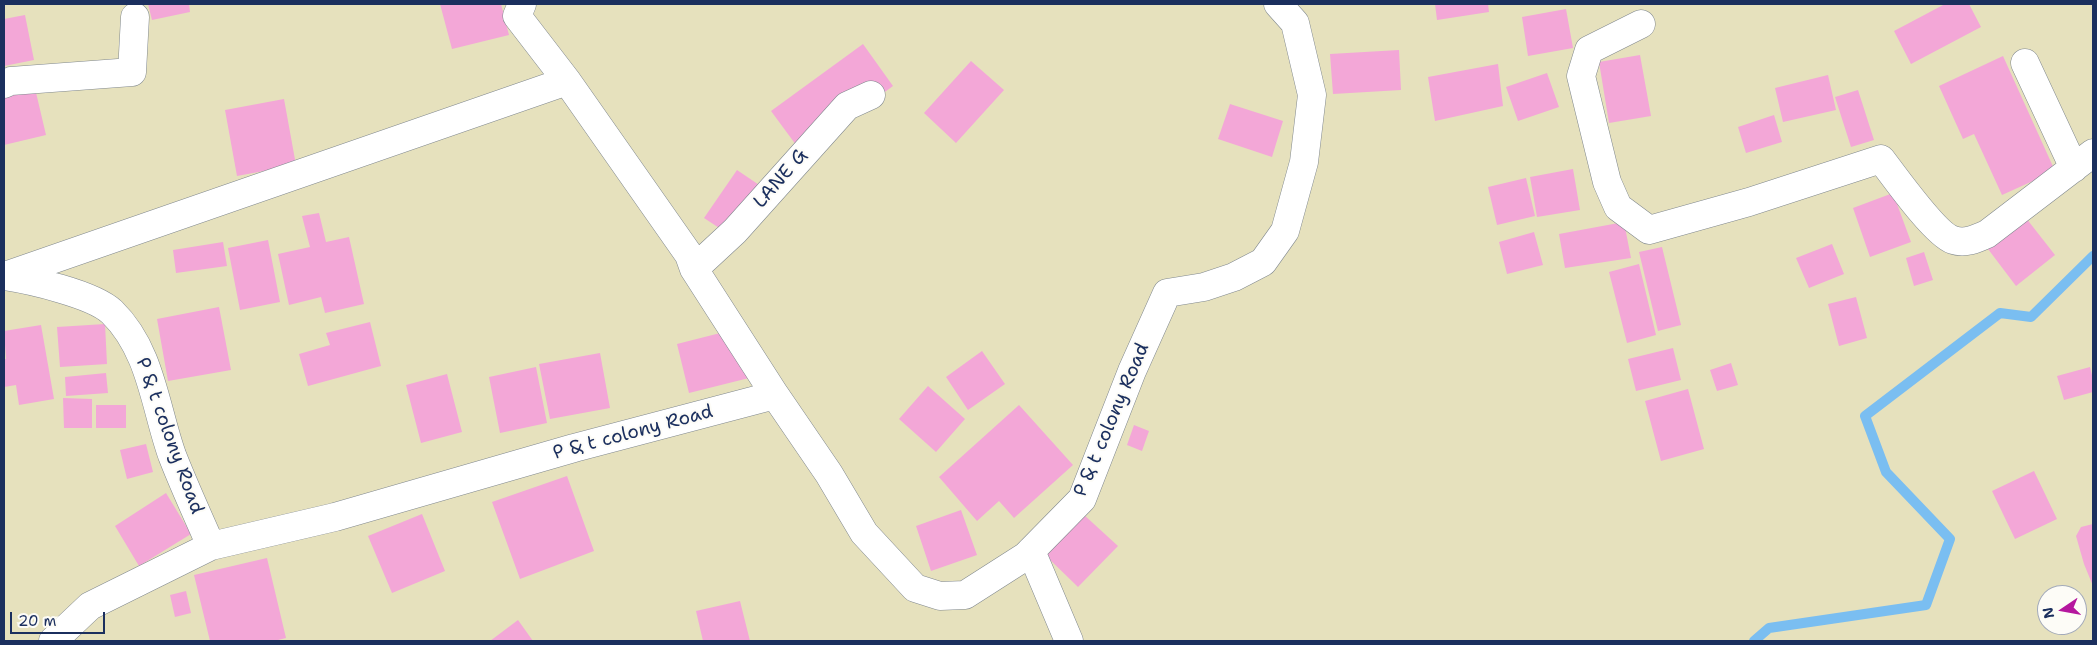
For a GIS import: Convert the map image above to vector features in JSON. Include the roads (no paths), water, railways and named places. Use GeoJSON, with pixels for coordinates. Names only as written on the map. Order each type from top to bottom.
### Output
{"type":"FeatureCollection","features":[{"type":"Feature","properties":{"kind":"street"},"geometry":{"type":"LineString","coordinates":[[515,8],[689,255],[694,269],[775,395]]}},
{"type":"Feature","properties":{"kind":"street","name":"P & t colony Road"},"geometry":{"type":"LineString","coordinates":[[4,276],[81,295],[112,311],[132,339],[147,367],[172,454],[211,546],[335,517],[574,448],[775,395],[829,474],[864,533],[915,588],[940,596],[965,595],[1026,556],[1082,499],[1132,371],[1166,293],[1212,285],[1234,277],[1264,262],[1285,231],[1304,162],[1312,95],[1290,10]]}},
{"type":"Feature","properties":{"kind":"street"},"geometry":{"type":"LineString","coordinates":[[4,84],[11,81],[132,72],[135,17]]}},
{"type":"Feature","properties":{"kind":"street"},"geometry":{"type":"LineString","coordinates":[[1641,24],[1589,50],[1581,76],[1608,182],[1618,207],[1649,230],[1749,202],[1881,159],[1929,220],[1952,240],[1971,242],[1987,234],[2084,160],[2025,63]]}},
{"type":"Feature","properties":{"kind":"street"},"geometry":{"type":"LineString","coordinates":[[4,276],[567,81]]}},
{"type":"Feature","properties":{"kind":"street","name":"LANE G"},"geometry":{"type":"LineString","coordinates":[[694,269],[735,231],[847,106],[871,95]]}},
{"type":"Feature","properties":{"kind":"street"},"geometry":{"type":"LineString","coordinates":[[53,641],[90,606],[211,546]]}},
{"type":"Feature","properties":{"kind":"street"},"geometry":{"type":"LineString","coordinates":[[1031,551],[1069,641]]}},
{"type":"Feature","properties":{"kind":"waterway"},"geometry":{"type":"LineString","coordinates":[[1754,641],[1769,628],[1926,605],[1950,539],[1886,472],[1865,416],[2000,313],[2031,317],[2093,256]]}}]}
